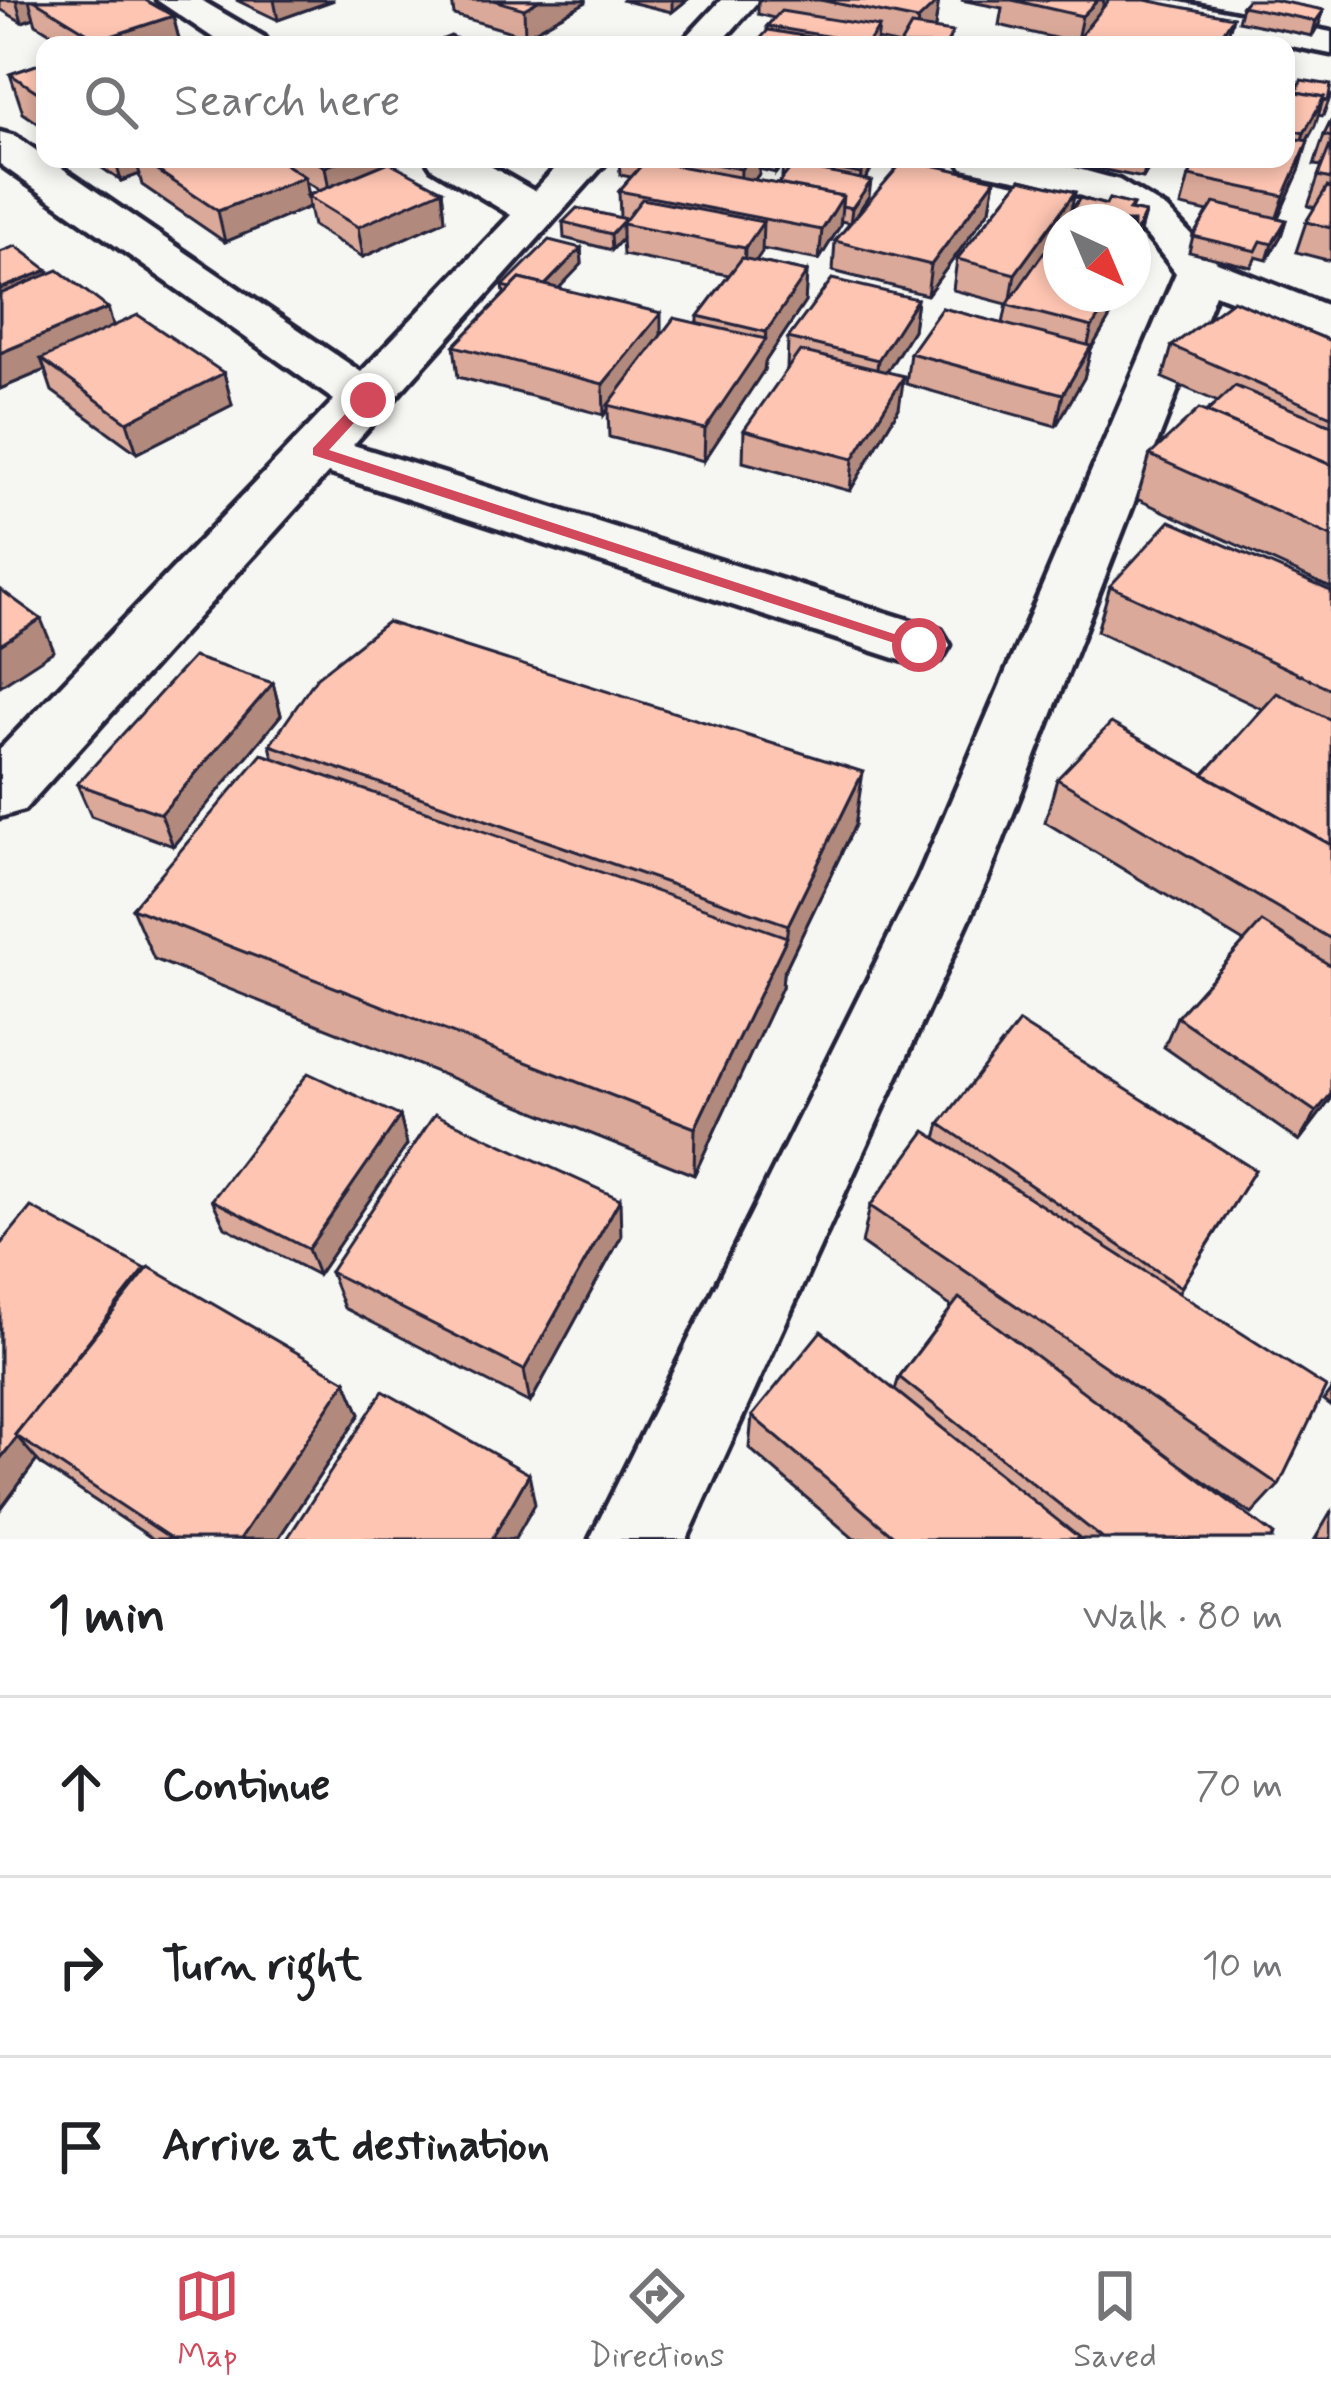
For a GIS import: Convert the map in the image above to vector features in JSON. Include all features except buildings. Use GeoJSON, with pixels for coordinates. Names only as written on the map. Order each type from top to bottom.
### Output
{"type":"FeatureCollection","features":[{"type":"Feature","properties":{"kind":"street"},"geometry":{"type":"LineString","coordinates":[[176,0],[236,36]]}},
{"type":"Feature","properties":{"kind":"street"},"geometry":{"type":"LineString","coordinates":[[707,36],[741,0]]}},
{"type":"Feature","properties":{"kind":"street"},"geometry":{"type":"LineString","coordinates":[[1115,0],[1292,36]]}},
{"type":"Feature","properties":{"kind":"street"},"geometry":{"type":"LineString","coordinates":[[1295,37],[1331,44]]}},
{"type":"Feature","properties":{"kind":"street"},"geometry":{"type":"LineString","coordinates":[[0,145],[368,400]]}},
{"type":"Feature","properties":{"kind":"street"},"geometry":{"type":"LineString","coordinates":[[463,168],[537,211]]}},
{"type":"Feature","properties":{"kind":"street"},"geometry":{"type":"LineString","coordinates":[[0,792],[579,168]]}},
{"type":"Feature","properties":{"kind":"street"},"geometry":{"type":"LineString","coordinates":[[1022,168],[1085,181],[1138,205],[1167,228],[1200,272],[1331,324]]}},
{"type":"Feature","properties":{"kind":"street"},"geometry":{"type":"LineString","coordinates":[[638,1539],[953,878],[1200,272]]}},
{"type":"Feature","properties":{"kind":"street"},"geometry":{"type":"LineString","coordinates":[[319,452],[919,645]]}},
{"type":"Feature","properties":{"kind":"route"},"geometry":{"type":"LineString","coordinates":[[368,400],[319,452],[919,645]]}}]}
